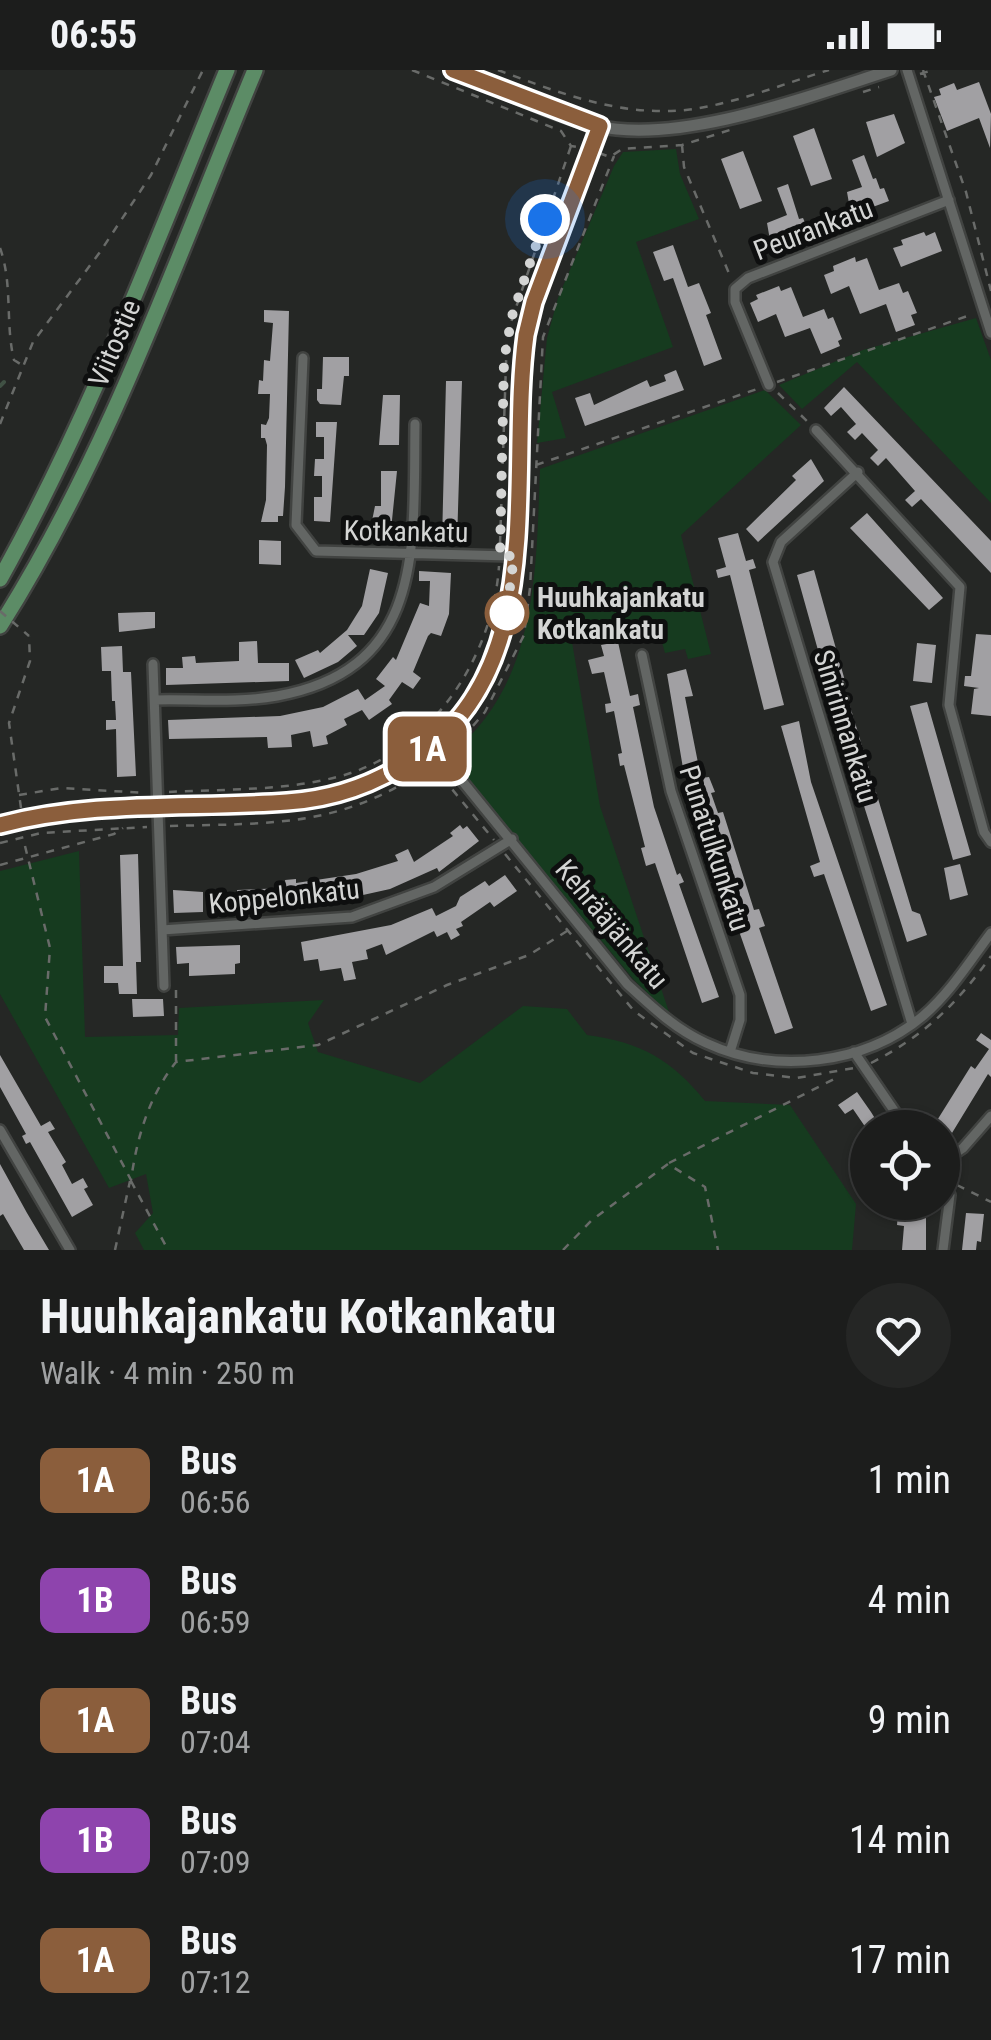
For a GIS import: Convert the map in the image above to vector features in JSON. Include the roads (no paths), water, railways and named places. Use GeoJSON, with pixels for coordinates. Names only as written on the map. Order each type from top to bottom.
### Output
{"type":"FeatureCollection","features":[{"type":"Feature","properties":{"kind":"highway","name":"Viitostie"},"geometry":{"type":"LineString","coordinates":[[0,579],[44,499],[97,386],[228,70]]}},
{"type":"Feature","properties":{"kind":"highway","name":"Viitostie"},"geometry":{"type":"LineString","coordinates":[[0,626],[65,513],[112,414],[255,70]]}},
{"type":"Feature","properties":{"kind":"street"},"geometry":{"type":"LineString","coordinates":[[453,70],[600,126],[636,129],[704,124],[890,70]]}},
{"type":"Feature","properties":{"kind":"street"},"geometry":{"type":"LineString","coordinates":[[908,73],[991,333]]}},
{"type":"Feature","properties":{"kind":"street"},"geometry":{"type":"LineString","coordinates":[[0,825],[159,800],[266,804],[337,794],[374,782],[433,745],[466,708],[493,664],[506,618],[514,556],[526,335],[534,302],[600,126]]}},
{"type":"Feature","properties":{"kind":"street","name":"Peurankatu"},"geometry":{"type":"LineString","coordinates":[[769,385],[735,302],[735,288],[748,278],[950,200]]}},
{"type":"Feature","properties":{"kind":"street","name":"Kotkankatu"},"geometry":{"type":"LineString","coordinates":[[303,358],[296,525],[316,551],[514,556]]}},
{"type":"Feature","properties":{"kind":"street"},"geometry":{"type":"LineString","coordinates":[[155,700],[273,697],[312,688],[362,662],[393,619],[412,554],[415,424]]}},
{"type":"Feature","properties":{"kind":"street"},"geometry":{"type":"LineString","coordinates":[[816,430],[960,587],[949,704],[984,832],[991,842]]}},
{"type":"Feature","properties":{"kind":"street","name":"Sinirinnankatu"},"geometry":{"type":"LineString","coordinates":[[858,472],[781,542],[772,562],[912,1024]]}},
{"type":"Feature","properties":{"kind":"street","name":"Punatulkunkatu"},"geometry":{"type":"LineString","coordinates":[[642,655],[670,791],[740,996],[740,1020],[730,1052]]}},
{"type":"Feature","properties":{"kind":"street"},"geometry":{"type":"LineString","coordinates":[[153,664],[164,986]]}},
{"type":"Feature","properties":{"kind":"street","name":"Kehrääjänkatu"},"geometry":{"type":"LineString","coordinates":[[433,745],[626,984],[664,1018],[702,1041],[730,1052],[771,1062],[799,1062],[854,1052],[912,1024],[958,978],[991,933]]}},
{"type":"Feature","properties":{"kind":"street","name":"Koppelonkatu"},"geometry":{"type":"LineString","coordinates":[[162,930],[352,917],[434,887],[512,839]]}},
{"type":"Feature","properties":{"kind":"street"},"geometry":{"type":"LineString","coordinates":[[854,1052],[894,1110]]}},
{"type":"Feature","properties":{"kind":"street"},"geometry":{"type":"LineString","coordinates":[[960,1149],[991,1116]]}},
{"type":"Feature","properties":{"kind":"street"},"geometry":{"type":"LineString","coordinates":[[0,1130],[70,1250]]}},
{"type":"Feature","properties":{"kind":"street"},"geometry":{"type":"LineString","coordinates":[[943,1250],[947,1220]]}},
{"type":"Feature","properties":{"kind":"waterway"},"geometry":{"type":"LineString","coordinates":[[0,386],[4,382]]}},
{"type":"Feature","properties":{"kind":"place","name":"Huuhkajankatu Kotkankatu"},"geometry":{"type":"Point","coordinates":[507,613]}}]}
